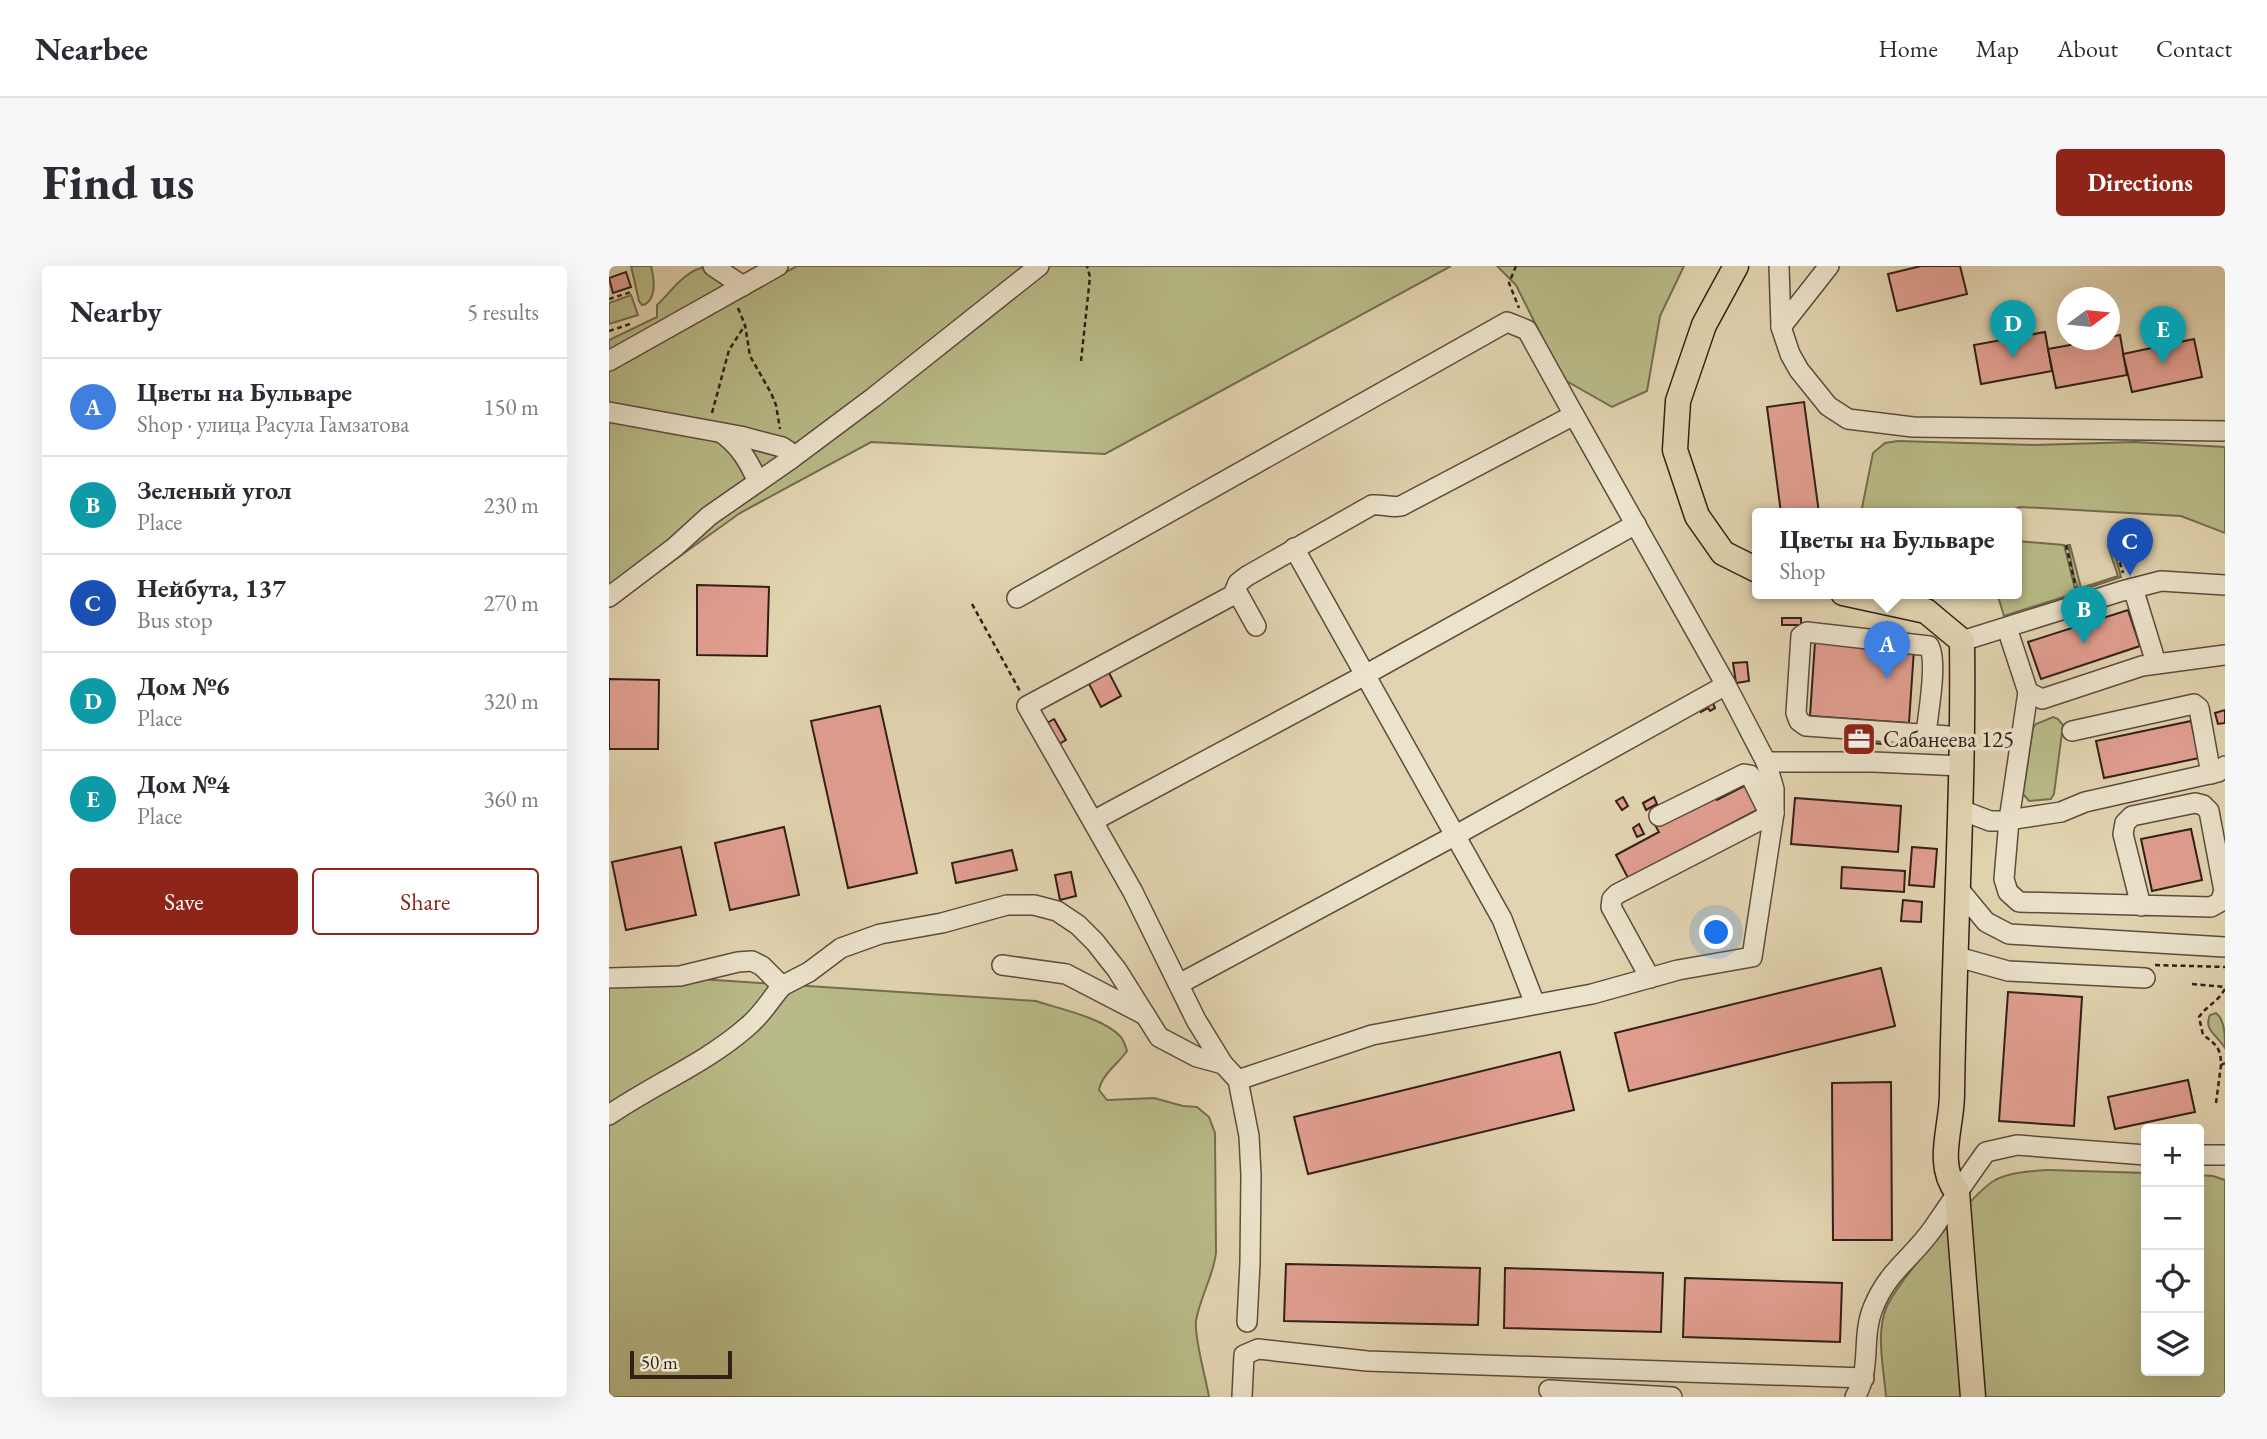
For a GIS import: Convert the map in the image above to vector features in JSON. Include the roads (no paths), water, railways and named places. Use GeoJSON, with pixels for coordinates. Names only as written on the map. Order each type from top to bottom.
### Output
{"type":"FeatureCollection","features":[{"type":"Feature","properties":{"kind":"main road"},"geometry":{"type":"LineString","coordinates":[[1736,266],[1704,325],[1678,401],[1675,450],[1696,516],[1723,553],[1752,567]]}},
{"type":"Feature","properties":{"kind":"main road"},"geometry":{"type":"LineString","coordinates":[[1871,599],[1926,611],[1962,641],[1963,737],[1954,956],[1952,1104],[1945,1158],[1950,1184],[1957,1192],[1973,1397]]}},
{"type":"Feature","properties":{"kind":"street"},"geometry":{"type":"LineString","coordinates":[[713,266],[737,289]]}},
{"type":"Feature","properties":{"kind":"street"},"geometry":{"type":"LineString","coordinates":[[609,361],[778,266]]}},
{"type":"Feature","properties":{"kind":"street"},"geometry":{"type":"LineString","coordinates":[[609,597],[675,547],[709,516],[758,482],[787,453],[874,397],[1039,266]]}},
{"type":"Feature","properties":{"kind":"street"},"geometry":{"type":"LineString","coordinates":[[1779,266],[1781,327],[1790,354],[1799,370],[1828,406],[1848,419],[1913,427],[2225,431]]}},
{"type":"Feature","properties":{"kind":"street"},"geometry":{"type":"LineString","coordinates":[[1781,327],[1829,266]]}},
{"type":"Feature","properties":{"kind":"street"},"geometry":{"type":"LineString","coordinates":[[1017,598],[1507,322],[1527,330],[1726,685],[1766,762],[1774,789],[1752,957],[1678,970],[1605,991],[1372,1035],[1238,1080]]}},
{"type":"Feature","properties":{"kind":"street"},"geometry":{"type":"LineString","coordinates":[[609,412],[714,431],[787,453]]}},
{"type":"Feature","properties":{"kind":"street"},"geometry":{"type":"LineString","coordinates":[[1247,1322],[1251,1175],[1249,1136],[1238,1080],[1223,1064],[1196,1020],[1133,892],[1027,706],[1233,595],[1238,583],[1247,576],[1372,505],[1401,506],[1574,415]]}},
{"type":"Feature","properties":{"kind":"street"},"geometry":{"type":"LineString","coordinates":[[714,431],[736,444],[750,463],[758,482]]}},
{"type":"Feature","properties":{"kind":"street"},"geometry":{"type":"LineString","coordinates":[[1093,821],[1365,675],[1636,524]]}},
{"type":"Feature","properties":{"kind":"street"},"geometry":{"type":"LineString","coordinates":[[1294,548],[1502,919],[1535,1004]]}},
{"type":"Feature","properties":{"kind":"street"},"geometry":{"type":"LineString","coordinates":[[1962,641],[2161,581],[2225,585]]}},
{"type":"Feature","properties":{"kind":"street"},"geometry":{"type":"LineString","coordinates":[[2133,588],[2156,663]]}},
{"type":"Feature","properties":{"kind":"street"},"geometry":{"type":"LineString","coordinates":[[1236,590],[1256,626]]}},
{"type":"Feature","properties":{"kind":"street"},"geometry":{"type":"LineString","coordinates":[[2007,628],[2028,692],[2009,820],[2004,879],[2008,892],[2019,902],[2141,906],[2211,907],[2220,902],[2224,891],[2209,811],[2203,805],[2195,803],[2132,816],[2125,823],[2123,834],[2141,906]]}},
{"type":"Feature","properties":{"kind":"street"},"geometry":{"type":"LineString","coordinates":[[1926,734],[1932,652],[1929,646],[1807,632],[1801,636],[1796,713],[1806,726],[1963,737]]}},
{"type":"Feature","properties":{"kind":"street"},"geometry":{"type":"LineString","coordinates":[[2028,692],[2042,699],[2156,663],[2225,655]]}},
{"type":"Feature","properties":{"kind":"street"},"geometry":{"type":"LineString","coordinates":[[1179,984],[1456,835],[1726,685]]}},
{"type":"Feature","properties":{"kind":"street"},"geometry":{"type":"LineString","coordinates":[[1961,810],[1990,821],[2061,812],[2085,802],[2218,770],[2199,708],[2194,704],[2072,731]]}},
{"type":"Feature","properties":{"kind":"street"},"geometry":{"type":"LineString","coordinates":[[1766,762],[1873,762],[1962,766]]}},
{"type":"Feature","properties":{"kind":"street"},"geometry":{"type":"LineString","coordinates":[[1659,816],[1744,774],[1750,775],[1772,814]]}},
{"type":"Feature","properties":{"kind":"street"},"geometry":{"type":"LineString","coordinates":[[1650,978],[1611,907],[1612,899],[1616,894],[1772,814]]}},
{"type":"Feature","properties":{"kind":"street"},"geometry":{"type":"LineString","coordinates":[[1957,887],[1986,922],[2009,934],[2225,947]]}},
{"type":"Feature","properties":{"kind":"street"},"geometry":{"type":"LineString","coordinates":[[609,1115],[719,1049],[748,1027],[768,1007],[782,986],[809,972],[841,948],[880,934],[942,923],[1007,905],[1034,905],[1057,911],[1078,925],[1117,970],[1159,1037],[1197,1056],[1223,1064]]}},
{"type":"Feature","properties":{"kind":"street"},"geometry":{"type":"LineString","coordinates":[[1954,956],[2008,971],[2145,978]]}},
{"type":"Feature","properties":{"kind":"street"},"geometry":{"type":"LineString","coordinates":[[609,978],[681,976],[751,961],[762,966],[782,986]]}},
{"type":"Feature","properties":{"kind":"street"},"geometry":{"type":"LineString","coordinates":[[1002,965],[1066,974],[1146,1016]]}},
{"type":"Feature","properties":{"kind":"street"},"geometry":{"type":"LineString","coordinates":[[1242,1397],[1244,1355],[1258,1349],[1367,1361],[1861,1387],[1871,1311],[1880,1291],[1896,1268],[1915,1251],[1934,1227],[1986,1152],[2017,1145],[2141,1155]]}},
{"type":"Feature","properties":{"kind":"street"},"geometry":{"type":"LineString","coordinates":[[2204,1155],[2225,1155]]}},
{"type":"Feature","properties":{"kind":"street"},"geometry":{"type":"LineString","coordinates":[[1549,1390],[1672,1397]]}},
{"type":"Feature","properties":{"kind":"place","name":"Дом №6"},"geometry":{"type":"Point","coordinates":[2013,358]}},
{"type":"Feature","properties":{"kind":"place","name":"Дом №4"},"geometry":{"type":"Point","coordinates":[2163,364]}},
{"type":"Feature","properties":{"kind":"place","name":"Нейбута, 137"},"geometry":{"type":"Point","coordinates":[2130,576]}},
{"type":"Feature","properties":{"kind":"place","name":"Зеленый угол"},"geometry":{"type":"Point","coordinates":[2084,644]}},
{"type":"Feature","properties":{"kind":"place","name":"Цветы на Бульваре"},"geometry":{"type":"Point","coordinates":[1887,679]}},
{"type":"Feature","properties":{"kind":"place","name":"Сабанеева 125"},"geometry":{"type":"Point","coordinates":[1859,739]}}]}
